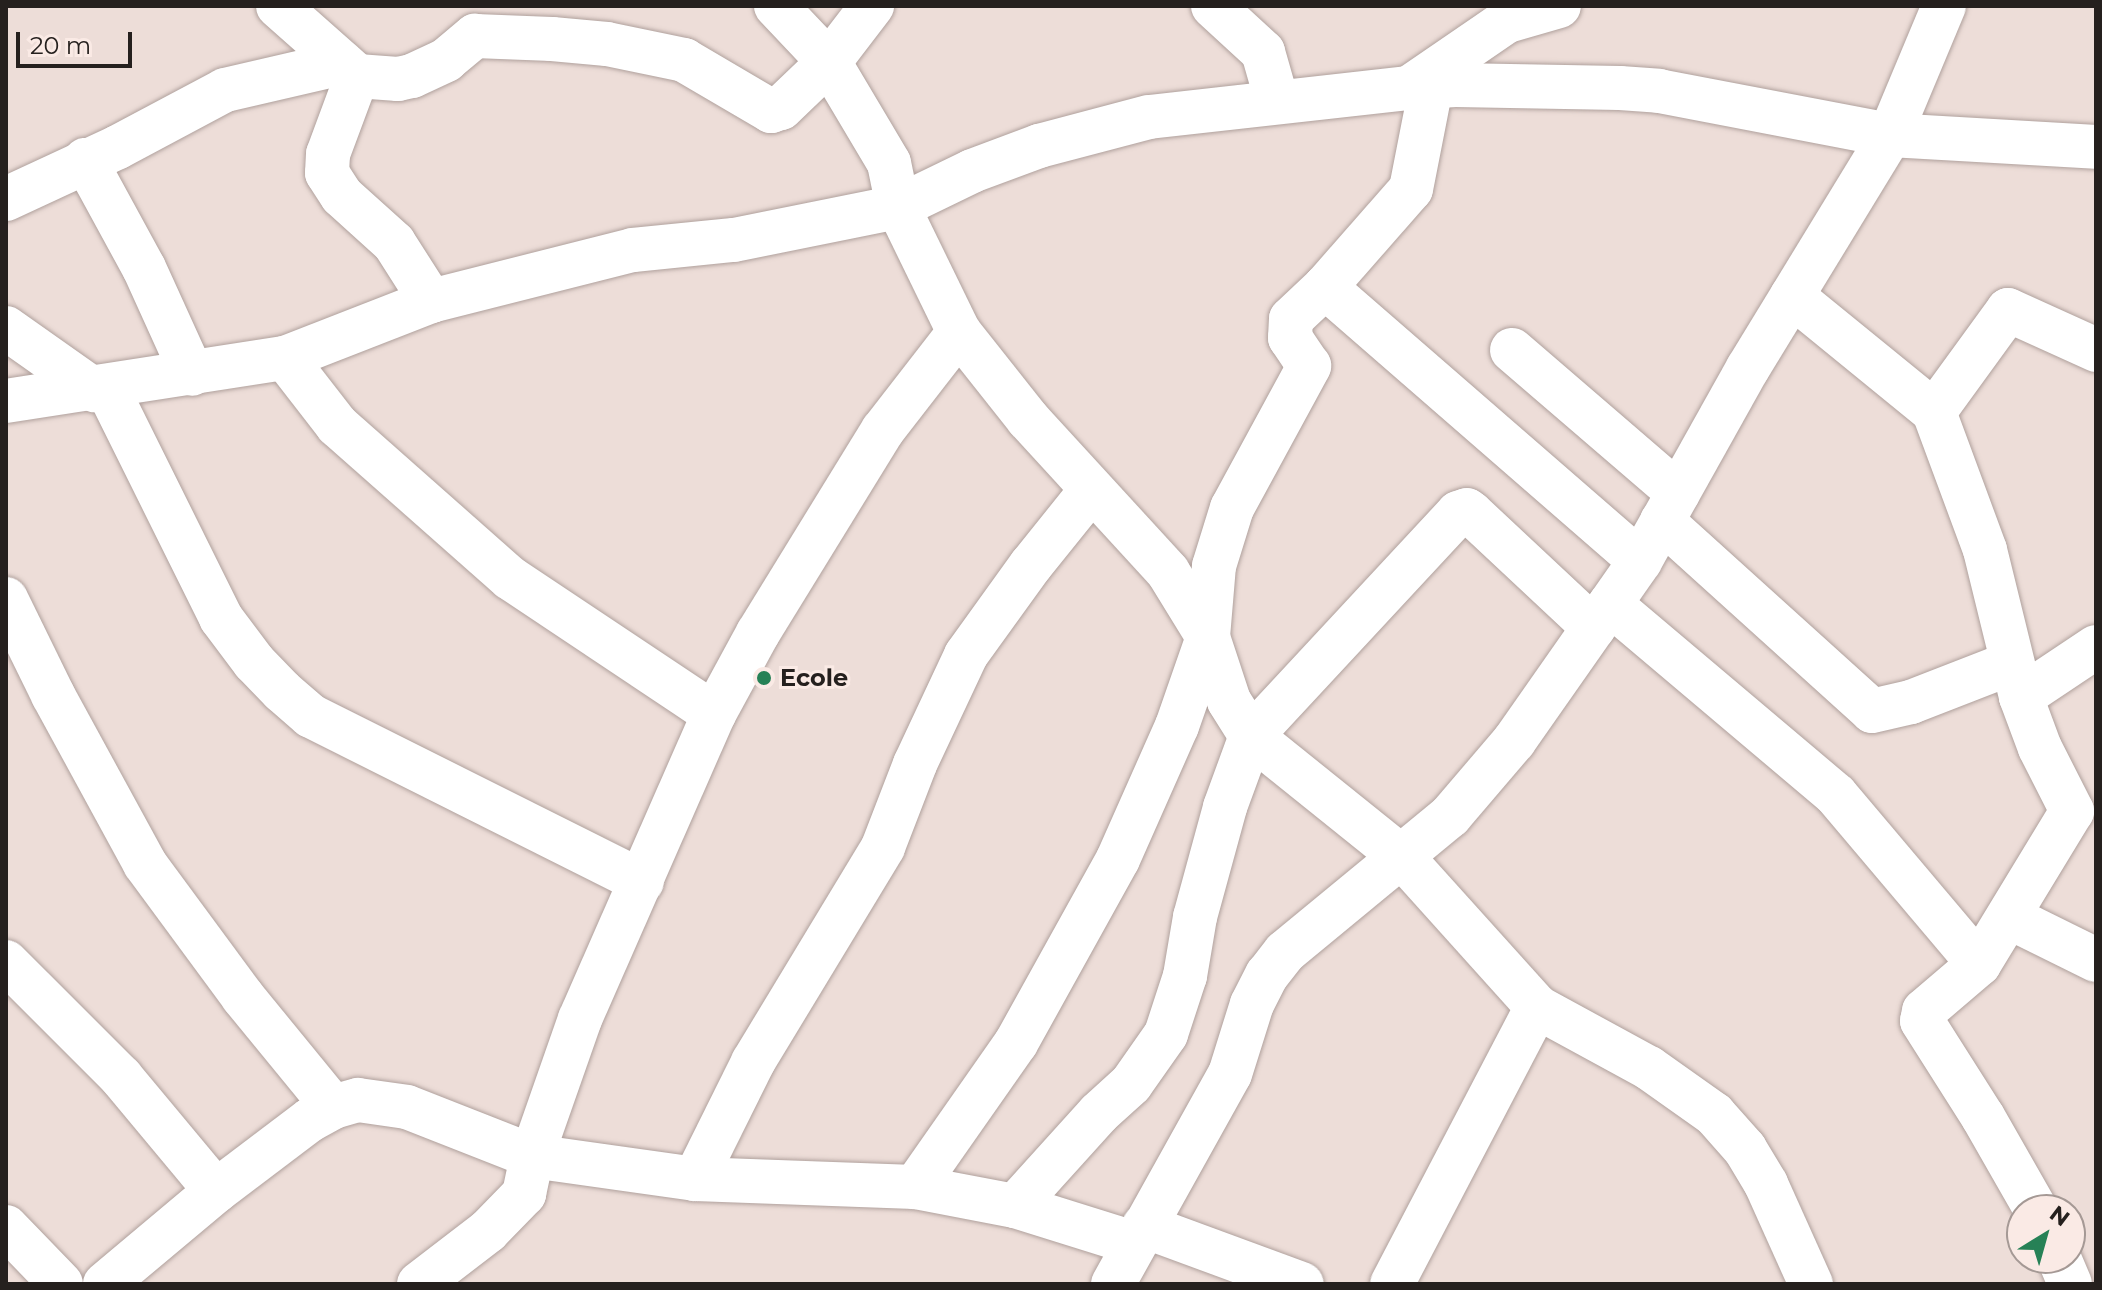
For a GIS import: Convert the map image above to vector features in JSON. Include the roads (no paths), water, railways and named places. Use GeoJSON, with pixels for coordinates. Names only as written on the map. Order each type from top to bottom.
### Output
{"type":"FeatureCollection","features":[{"type":"Feature","properties":{"kind":"street"},"geometry":{"type":"LineString","coordinates":[[278,6],[350,69]]}},
{"type":"Feature","properties":{"kind":"street"},"geometry":{"type":"LineString","coordinates":[[776,6],[829,62],[889,163],[898,207],[959,332],[1019,408],[1168,572],[1208,637],[1229,701],[1251,736],[1403,858],[1537,1007],[1649,1068],[1723,1123],[1745,1149],[1766,1184],[1811,1284]]}},
{"type":"Feature","properties":{"kind":"street"},"geometry":{"type":"LineString","coordinates":[[6,199],[118,147],[225,90],[350,69],[398,79],[412,76],[446,60],[482,21],[552,39],[684,60],[771,111],[781,108],[829,62],[872,6]]}},
{"type":"Feature","properties":{"kind":"street"},"geometry":{"type":"LineString","coordinates":[[1213,6],[1263,52],[1277,101]]}},
{"type":"Feature","properties":{"kind":"street"},"geometry":{"type":"LineString","coordinates":[[915,1187],[1016,1043],[1118,859],[1177,726],[1208,637],[1214,566],[1232,508],[1309,366],[1290,338],[1289,325],[1411,189],[1420,88],[1499,13],[1559,6]]}},
{"type":"Feature","properties":{"kind":"street"},"geometry":{"type":"LineString","coordinates":[[1113,1284],[1138,1234],[1230,1074],[1252,1004],[1267,975],[1285,952],[1403,858],[1450,816],[1514,741],[1640,561],[1792,296],[1890,135],[1944,6]]}},
{"type":"Feature","properties":{"kind":"street"},"geometry":{"type":"LineString","coordinates":[[350,69],[328,154],[327,173],[342,196],[394,243],[431,301]]}},
{"type":"Feature","properties":{"kind":"street"},"geometry":{"type":"LineString","coordinates":[[6,401],[101,389],[285,358],[431,301],[633,250],[734,240],[898,207],[972,171],[1039,146],[1149,117],[1277,101],[1420,88],[1659,91],[1890,135],[2096,147]]}},
{"type":"Feature","properties":{"kind":"street"},"geometry":{"type":"LineString","coordinates":[[85,160],[144,268],[192,374]]}},
{"type":"Feature","properties":{"kind":"street"},"geometry":{"type":"LineString","coordinates":[[1325,287],[1640,561]]}},
{"type":"Feature","properties":{"kind":"street"},"geometry":{"type":"LineString","coordinates":[[1792,296],[1934,412],[1985,550],[2016,680],[2040,748],[2072,811],[1979,964],[1924,1011],[1922,1021],[2027,1194]]}},
{"type":"Feature","properties":{"kind":"street"},"geometry":{"type":"LineString","coordinates":[[1934,412],[2008,310],[2096,350]]}},
{"type":"Feature","properties":{"kind":"street"},"geometry":{"type":"LineString","coordinates":[[6,328],[101,389],[221,618],[254,662],[282,691],[311,716],[642,882]]}},
{"type":"Feature","properties":{"kind":"street"},"geometry":{"type":"LineString","coordinates":[[419,1284],[459,1256],[524,1194],[532,1156],[580,1019],[714,714],[758,633],[883,430],[959,332]]}},
{"type":"Feature","properties":{"kind":"street"},"geometry":{"type":"LineString","coordinates":[[1512,350],[1872,711],[2016,680],[2096,647]]}},
{"type":"Feature","properties":{"kind":"street"},"geometry":{"type":"LineString","coordinates":[[285,358],[337,425],[510,578],[714,714]]}},
{"type":"Feature","properties":{"kind":"street"},"geometry":{"type":"LineString","coordinates":[[695,1179],[753,1062],[883,847],[915,764],[966,655],[1022,576],[1092,489]]}},
{"type":"Feature","properties":{"kind":"street"},"geometry":{"type":"LineString","coordinates":[[1015,1206],[1099,1113],[1131,1084],[1166,1034],[1185,976],[1195,917],[1228,799],[1251,736],[1463,510],[1471,513],[1836,795],[1979,964]]}},
{"type":"Feature","properties":{"kind":"street"},"geometry":{"type":"LineString","coordinates":[[6,599],[53,695],[145,864],[243,997],[333,1107]]}},
{"type":"Feature","properties":{"kind":"street"},"geometry":{"type":"LineString","coordinates":[[2009,917],[2096,960]]}},
{"type":"Feature","properties":{"kind":"street"},"geometry":{"type":"LineString","coordinates":[[6,962],[121,1077],[216,1191]]}},
{"type":"Feature","properties":{"kind":"street"},"geometry":{"type":"LineString","coordinates":[[1392,1284],[1537,1007]]}},
{"type":"Feature","properties":{"kind":"street"},"geometry":{"type":"LineString","coordinates":[[105,1284],[216,1191],[310,1120],[333,1107],[358,1100],[392,1102],[532,1156],[695,1179],[915,1187],[1138,1234],[1302,1284]]}},
{"type":"Feature","properties":{"kind":"street"},"geometry":{"type":"LineString","coordinates":[[6,1227],[61,1284]]}},
{"type":"Feature","properties":{"kind":"place","name":"Ecole"},"geometry":{"type":"Point","coordinates":[764,678]}}]}
